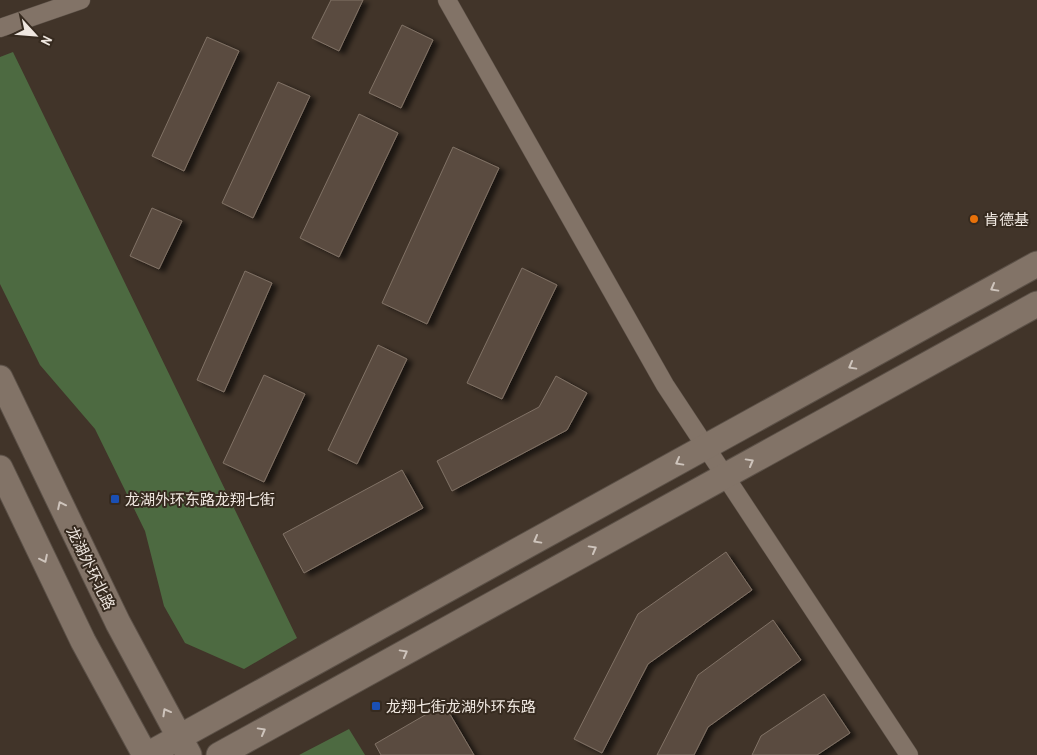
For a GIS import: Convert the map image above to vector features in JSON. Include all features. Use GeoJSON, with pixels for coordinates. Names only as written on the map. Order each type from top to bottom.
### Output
{"type":"FeatureCollection","features":[{"type":"Feature","properties":{"kind":"street"},"geometry":{"type":"LineString","coordinates":[[0,28],[82,0]]}},
{"type":"Feature","properties":{"kind":"street"},"geometry":{"type":"LineString","coordinates":[[447,0],[665,385],[909,755]]}},
{"type":"Feature","properties":{"kind":"street"},"geometry":{"type":"LineString","coordinates":[[0,468],[83,641],[146,755],[184,746],[706,447],[1037,264]]}},
{"type":"Feature","properties":{"kind":"street"},"geometry":{"type":"LineString","coordinates":[[219,755],[1037,304]]}},
{"type":"Feature","properties":{"kind":"street","name":"龙湖外环北路"},"geometry":{"type":"LineString","coordinates":[[0,378],[118,623],[184,746]]}},
{"type":"Feature","properties":{"kind":"green space"},"geometry":{"type":"Polygon","coordinates":[[[13,52],[297,638],[244,669],[185,643],[164,606],[145,531],[95,429],[40,365],[0,284],[0,57],[13,52]]]}},
{"type":"Feature","properties":{"kind":"green space"},"geometry":{"type":"Polygon","coordinates":[[[349,729],[365,755],[299,755],[349,729]]]}},
{"type":"Feature","properties":{"kind":"building"},"geometry":{"type":"Polygon","coordinates":[[[331,0],[363,0],[339,51],[312,38],[331,0]]]}},
{"type":"Feature","properties":{"kind":"building"},"geometry":{"type":"Polygon","coordinates":[[[402,25],[433,40],[401,108],[369,93],[402,25]]]}},
{"type":"Feature","properties":{"kind":"building"},"geometry":{"type":"Polygon","coordinates":[[[207,37],[239,51],[184,171],[152,156],[207,37]]]}},
{"type":"Feature","properties":{"kind":"building"},"geometry":{"type":"Polygon","coordinates":[[[278,82],[310,96],[253,218],[222,203],[278,82]]]}},
{"type":"Feature","properties":{"kind":"building"},"geometry":{"type":"Polygon","coordinates":[[[359,114],[398,133],[339,257],[300,238],[359,114]]]}},
{"type":"Feature","properties":{"kind":"building"},"geometry":{"type":"Polygon","coordinates":[[[453,147],[499,168],[427,324],[382,303],[453,147]]]}},
{"type":"Feature","properties":{"kind":"building"},"geometry":{"type":"Polygon","coordinates":[[[152,208],[182,221],[159,269],[130,256],[152,208]]]}},
{"type":"Feature","properties":{"kind":"building"},"geometry":{"type":"Polygon","coordinates":[[[522,268],[557,285],[502,399],[467,383],[522,268]]]}},
{"type":"Feature","properties":{"kind":"building"},"geometry":{"type":"Polygon","coordinates":[[[245,271],[272,283],[224,392],[197,380],[245,271]]]}},
{"type":"Feature","properties":{"kind":"building"},"geometry":{"type":"Polygon","coordinates":[[[378,345],[407,359],[357,464],[328,450],[378,345]]]}},
{"type":"Feature","properties":{"kind":"building"},"geometry":{"type":"Polygon","coordinates":[[[264,375],[305,394],[264,482],[223,463],[264,375]]]}},
{"type":"Feature","properties":{"kind":"building"},"geometry":{"type":"Polygon","coordinates":[[[556,376],[587,393],[567,430],[452,491],[437,461],[539,407],[556,376]]]}},
{"type":"Feature","properties":{"kind":"building"},"geometry":{"type":"Polygon","coordinates":[[[402,470],[423,508],[304,573],[283,534],[402,470]]]}},
{"type":"Feature","properties":{"kind":"building"},"geometry":{"type":"Polygon","coordinates":[[[726,552],[752,590],[648,664],[602,753],[574,739],[638,614],[726,552]]]}},
{"type":"Feature","properties":{"kind":"building"},"geometry":{"type":"Polygon","coordinates":[[[773,620],[801,660],[708,727],[694,755],[657,755],[698,675],[773,620]]]}},
{"type":"Feature","properties":{"kind":"building"},"geometry":{"type":"Polygon","coordinates":[[[824,694],[850,733],[817,755],[752,755],[761,736],[824,694]]]}},
{"type":"Feature","properties":{"kind":"building"},"geometry":{"type":"Polygon","coordinates":[[[444,704],[474,755],[381,755],[375,744],[444,704]]]}},
{"type":"Feature","properties":{"kind":"place","name":"肯德基"},"geometry":{"type":"Point","coordinates":[974,219]}},
{"type":"Feature","properties":{"kind":"place","name":"龙湖外环东路龙翔七街"},"geometry":{"type":"Point","coordinates":[115,499]}},
{"type":"Feature","properties":{"kind":"place","name":"龙翔七街龙湖外环东路"},"geometry":{"type":"Point","coordinates":[376,706]}}]}
